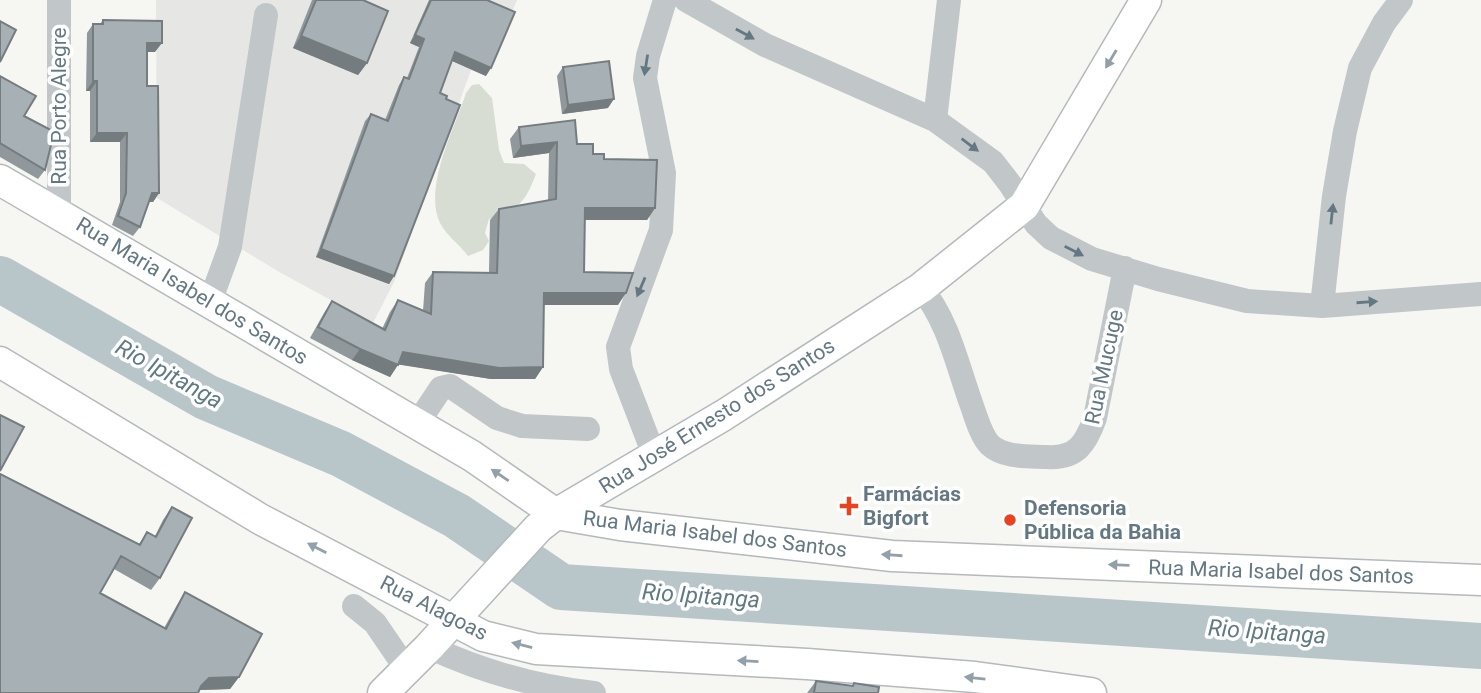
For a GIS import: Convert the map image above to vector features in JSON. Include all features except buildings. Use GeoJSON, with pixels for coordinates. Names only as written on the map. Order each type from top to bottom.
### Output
{"type":"FeatureCollection","features":[{"type":"Feature","properties":{"kind":"main road"},"geometry":{"type":"LineString","coordinates":[[1024,206],[1146,0]]}},
{"type":"Feature","properties":{"kind":"main road","name":"Rua Maria Isabel dos Santos"},"geometry":{"type":"LineString","coordinates":[[0,180],[59,212],[472,456],[547,521],[620,525],[892,555],[1481,580]]}},
{"type":"Feature","properties":{"kind":"main road","name":"Rua José Ernesto dos Santos"},"geometry":{"type":"LineString","coordinates":[[383,693],[547,521],[724,415],[921,288],[1024,206]]}},
{"type":"Feature","properties":{"kind":"main road","name":"Rua Alagoas"},"geometry":{"type":"LineString","coordinates":[[0,362],[260,519],[483,636],[536,649],[807,664],[975,677],[1091,693]]}},
{"type":"Feature","properties":{"kind":"street","name":"Rua Porto Alegre"},"geometry":{"type":"LineString","coordinates":[[58,0],[59,212]]}},
{"type":"Feature","properties":{"kind":"street"},"geometry":{"type":"LineString","coordinates":[[654,456],[621,369],[618,347],[661,230],[664,173],[645,78],[648,56],[665,0]]}},
{"type":"Feature","properties":{"kind":"street"},"geometry":{"type":"LineString","coordinates":[[686,0],[765,45],[935,120],[993,162],[1036,224],[1051,238],[1092,259],[1247,301],[1322,306],[1481,294]]}},
{"type":"Feature","properties":{"kind":"street"},"geometry":{"type":"LineString","coordinates":[[935,120],[949,0]]}},
{"type":"Feature","properties":{"kind":"street"},"geometry":{"type":"LineString","coordinates":[[1322,306],[1334,196],[1345,131],[1360,68],[1384,23],[1401,0]]}},
{"type":"Feature","properties":{"kind":"street"},"geometry":{"type":"LineString","coordinates":[[210,302],[230,247],[266,15]]}},
{"type":"Feature","properties":{"kind":"street","name":"Rua Mucuge"},"geometry":{"type":"LineString","coordinates":[[921,288],[939,311],[978,422],[989,444],[1005,453],[1052,458],[1073,454],[1087,439],[1095,418],[1125,268]]}},
{"type":"Feature","properties":{"kind":"street"},"geometry":{"type":"LineString","coordinates":[[417,424],[441,388],[450,386],[497,418],[522,426],[587,429]]}},
{"type":"Feature","properties":{"kind":"street"},"geometry":{"type":"LineString","coordinates":[[354,606],[375,623],[407,670]]}},
{"type":"Feature","properties":{"kind":"street"},"geometry":{"type":"LineString","coordinates":[[429,647],[465,664],[538,684],[594,693]]}},
{"type":"Feature","properties":{"kind":"shaded area"},"geometry":{"type":"Polygon","coordinates":[[[156,0],[517,0],[486,76],[471,70],[394,282],[373,323],[281,273],[157,198],[156,0]]]}},
{"type":"Feature","properties":{"kind":"shaded area"},"geometry":{"type":"Polygon","coordinates":[[[479,84],[492,98],[499,150],[504,163],[524,164],[536,174],[519,204],[489,219],[485,233],[489,241],[483,250],[468,256],[440,223],[435,192],[442,158],[466,93],[472,85],[479,84]]]}},
{"type":"Feature","properties":{"kind":"waterway","name":"Rio Ipitanga"},"geometry":{"type":"LineString","coordinates":[[0,279],[206,397],[341,454],[457,516],[561,587],[1481,646]]}},
{"type":"Feature","properties":{"kind":"place","name":"Farmácias Bigfort"},"geometry":{"type":"Point","coordinates":[849,506]}},
{"type":"Feature","properties":{"kind":"place","name":"Defensoria Pública da Bahia"},"geometry":{"type":"Point","coordinates":[1010,520]}}]}
